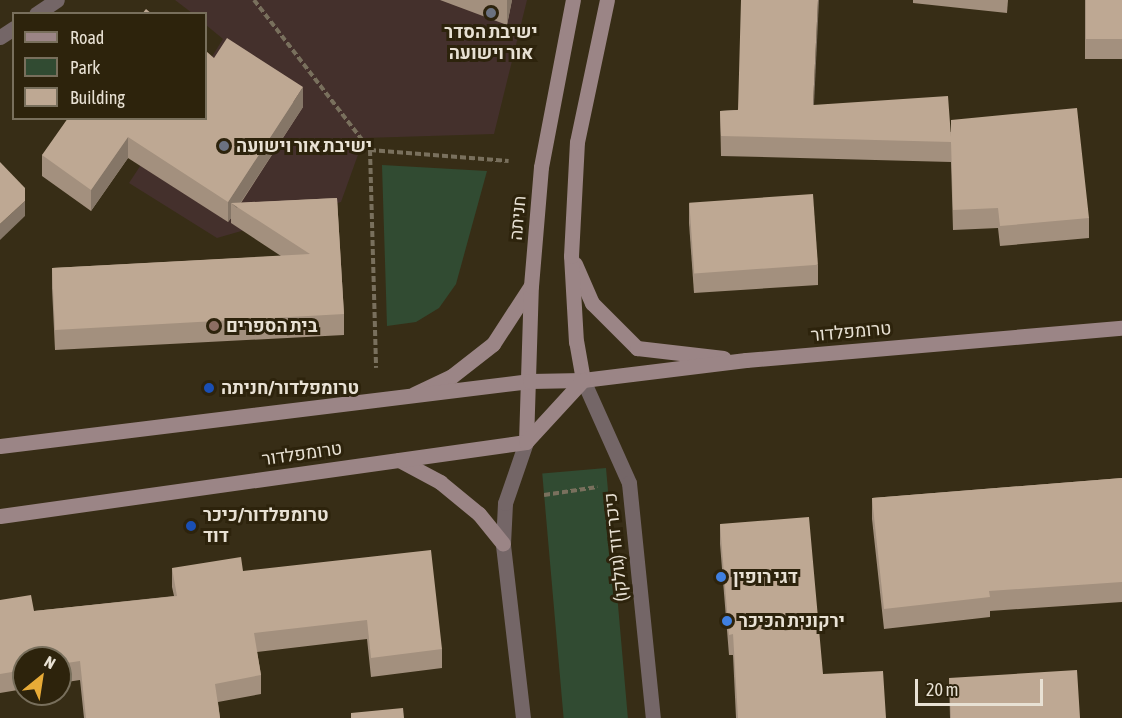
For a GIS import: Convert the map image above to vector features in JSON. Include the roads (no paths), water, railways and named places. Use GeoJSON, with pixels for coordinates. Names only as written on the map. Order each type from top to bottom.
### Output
{"type":"FeatureCollection","features":[{"type":"Feature","properties":{"kind":"street"},"geometry":{"type":"LineString","coordinates":[[39,12],[57,0]]}},
{"type":"Feature","properties":{"kind":"street","name":"חניתה"},"geometry":{"type":"LineString","coordinates":[[526,442],[530,381],[531,286],[541,167],[573,0]]}},
{"type":"Feature","properties":{"kind":"street"},"geometry":{"type":"LineString","coordinates":[[523,718],[503,544],[505,503],[526,442],[583,380],[576,342],[571,256],[577,142],[607,0]]}},
{"type":"Feature","properties":{"kind":"street"},"geometry":{"type":"LineString","coordinates":[[571,256],[592,303],[637,348],[746,360]]}},
{"type":"Feature","properties":{"kind":"street"},"geometry":{"type":"LineString","coordinates":[[403,399],[452,375],[485,351],[531,286]]}},
{"type":"Feature","properties":{"kind":"street","name":"טרומפלדור"},"geometry":{"type":"LineString","coordinates":[[0,446],[403,399],[530,381],[583,380],[746,360],[1122,328]]}},
{"type":"Feature","properties":{"kind":"street","name":"כיכר דוד (גולקו)"},"geometry":{"type":"LineString","coordinates":[[583,380],[629,483],[653,718]]}},
{"type":"Feature","properties":{"kind":"street","name":"טרומפלדור"},"geometry":{"type":"LineString","coordinates":[[0,516],[526,442]]}},
{"type":"Feature","properties":{"kind":"street"},"geometry":{"type":"LineString","coordinates":[[399,460],[440,482],[479,514],[503,544]]}},
{"type":"Feature","properties":{"kind":"place","name":"ישיבת הסדר אור וישועה"},"geometry":{"type":"Point","coordinates":[491,13]}},
{"type":"Feature","properties":{"kind":"place","name":"ישיבת אור וישועה"},"geometry":{"type":"Point","coordinates":[224,146]}},
{"type":"Feature","properties":{"kind":"place","name":"בית הספרים"},"geometry":{"type":"Point","coordinates":[214,326]}},
{"type":"Feature","properties":{"kind":"place","name":"טרומפלדור/חניתה"},"geometry":{"type":"Point","coordinates":[209,388]}},
{"type":"Feature","properties":{"kind":"place","name":"טרומפלדור/כיכר דוד"},"geometry":{"type":"Point","coordinates":[191,526]}},
{"type":"Feature","properties":{"kind":"place","name":"דגי רופין"},"geometry":{"type":"Point","coordinates":[721,577]}},
{"type":"Feature","properties":{"kind":"place","name":"ירקונית הכיכר"},"geometry":{"type":"Point","coordinates":[727,621]}}]}
